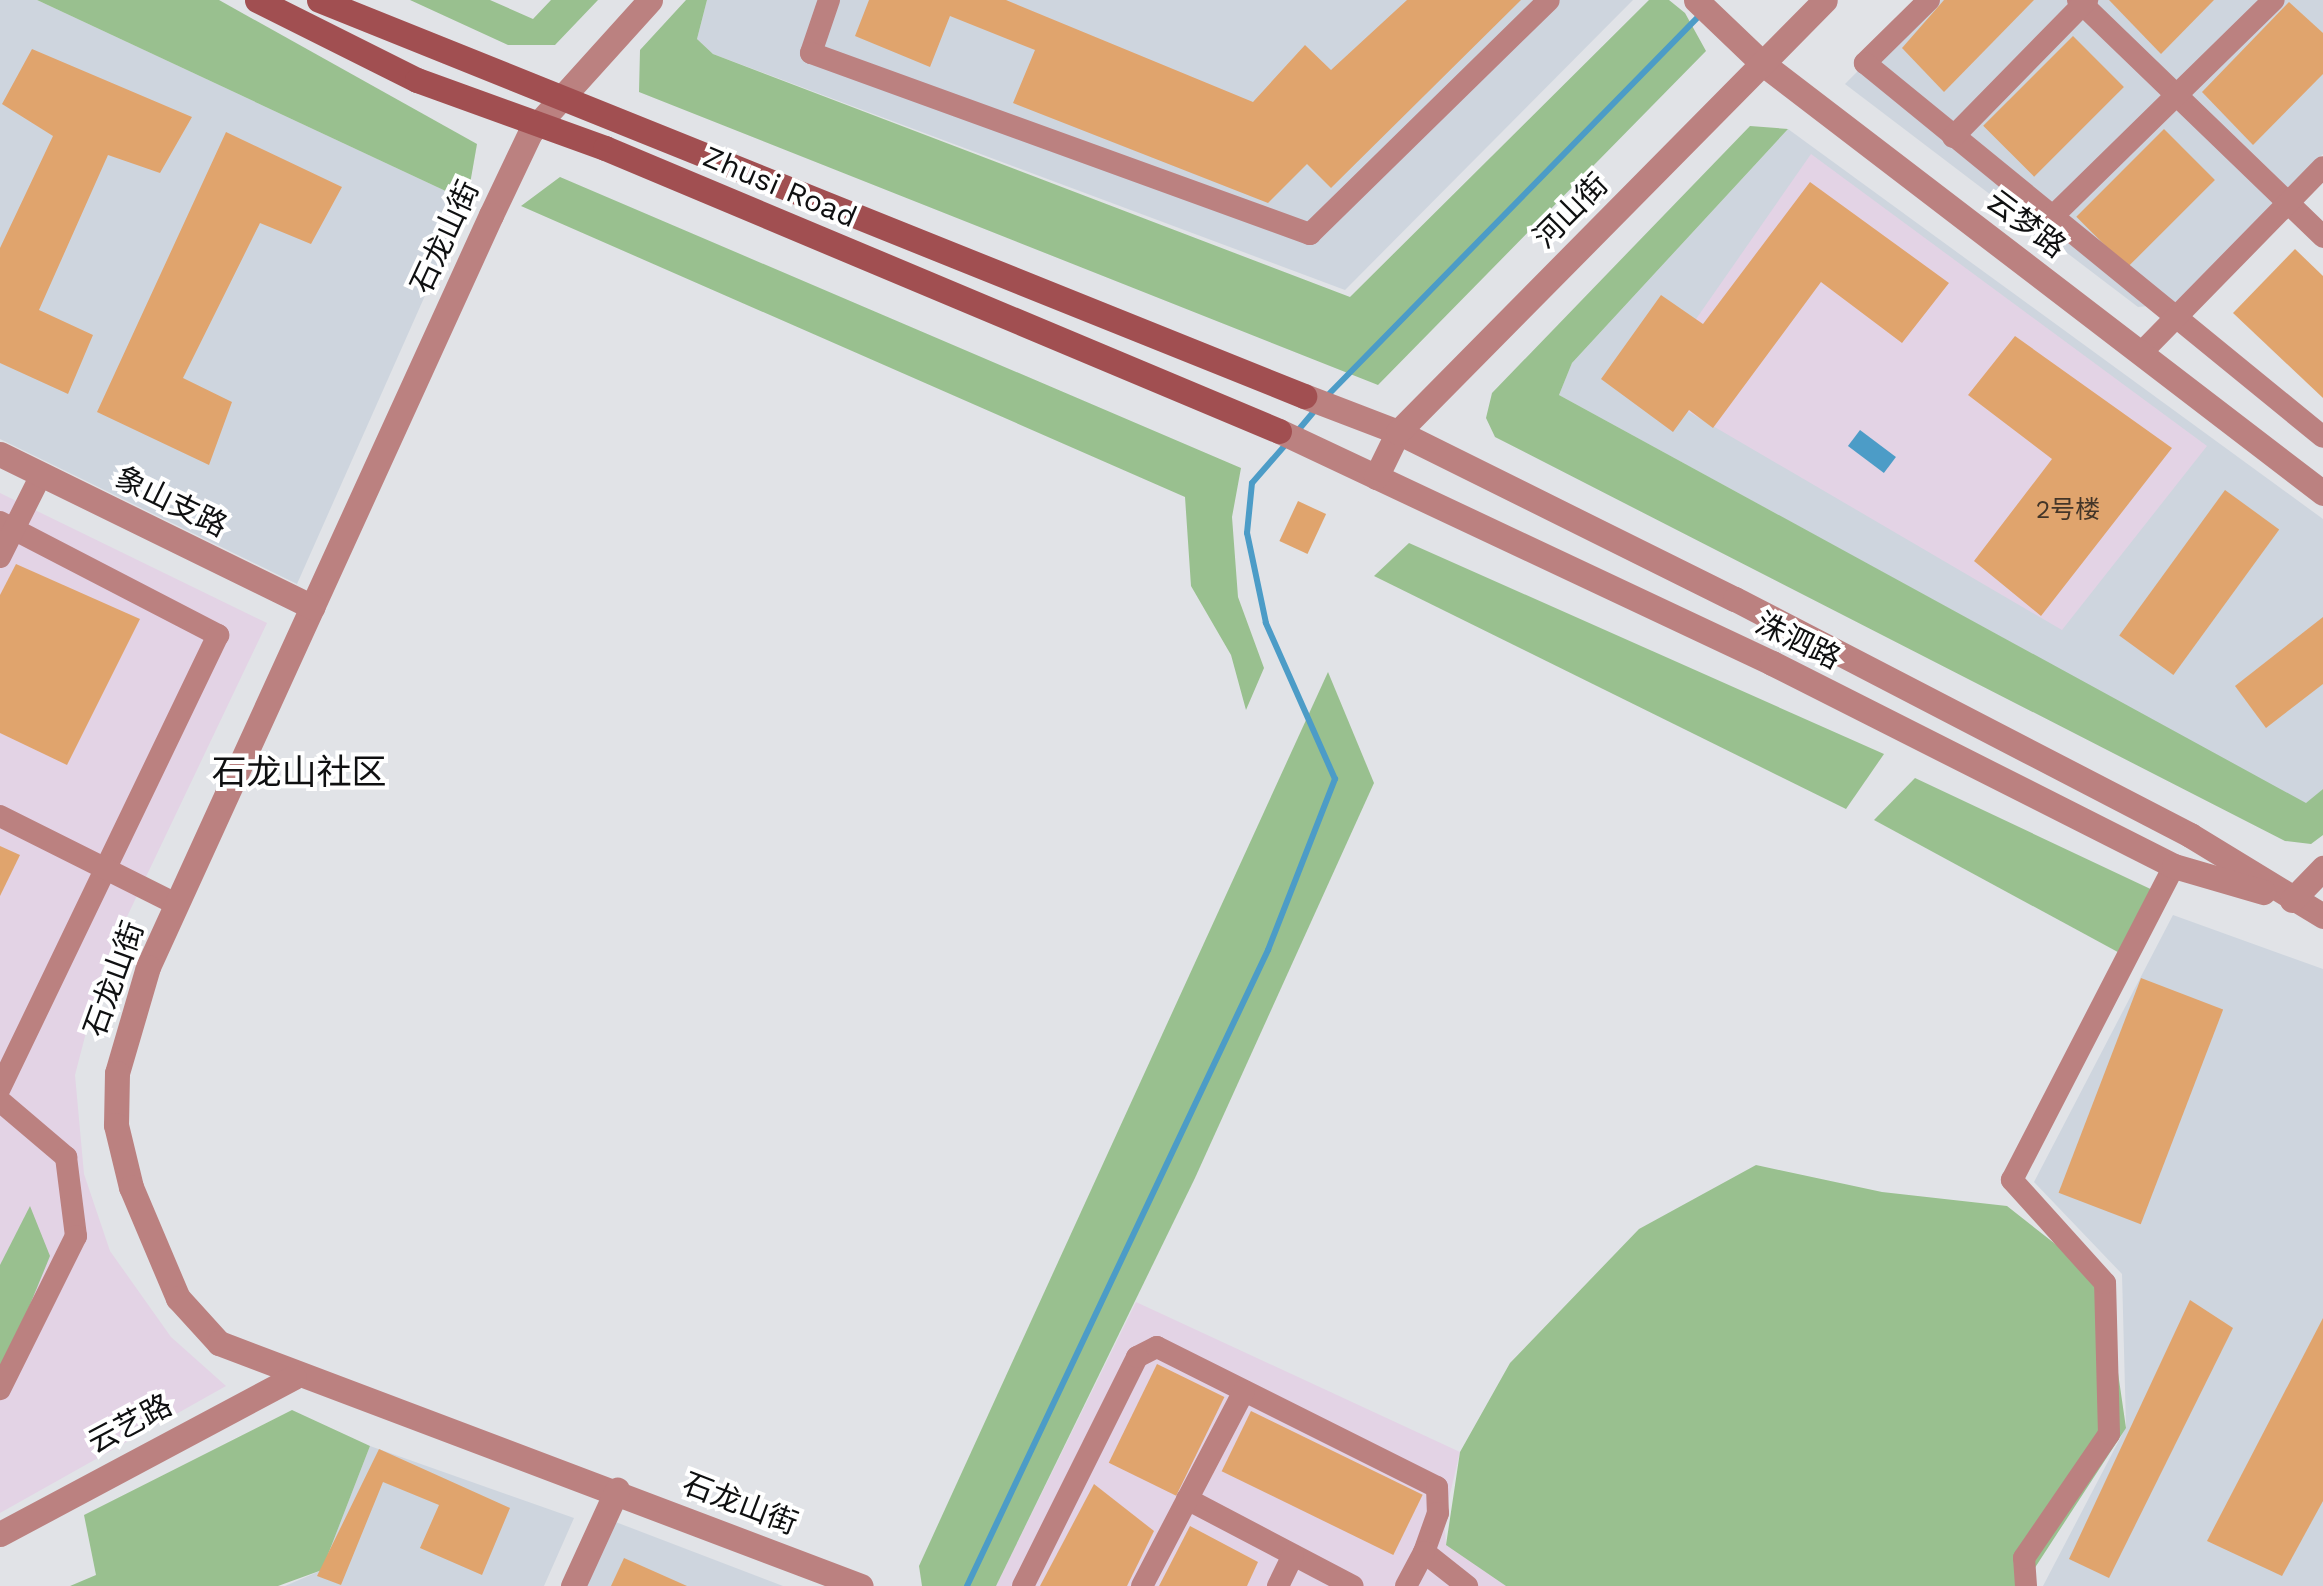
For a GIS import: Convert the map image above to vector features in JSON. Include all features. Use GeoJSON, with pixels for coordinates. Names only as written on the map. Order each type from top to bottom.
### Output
{"type":"FeatureCollection","features":[{"type":"Feature","properties":{"kind":"main road","name":"Zhusi Road"},"geometry":{"type":"LineString","coordinates":[[257,0],[417,80],[539,124],[1279,431]]}},
{"type":"Feature","properties":{"kind":"main road","name":"Zhusi Road"},"geometry":{"type":"LineString","coordinates":[[319,0],[567,95],[1304,396]]}},
{"type":"Feature","properties":{"kind":"street"},"geometry":{"type":"LineString","coordinates":[[567,95],[650,0]]}},
{"type":"Feature","properties":{"kind":"street"},"geometry":{"type":"LineString","coordinates":[[829,0],[811,53],[1310,234],[1549,0]]}},
{"type":"Feature","properties":{"kind":"street","name":"云梦路"},"geometry":{"type":"LineString","coordinates":[[1696,0],[1762,63],[2323,493]]}},
{"type":"Feature","properties":{"kind":"street","name":"河山街"},"geometry":{"type":"LineString","coordinates":[[1376,477],[1398,432],[1825,0]]}},
{"type":"Feature","properties":{"kind":"street"},"geometry":{"type":"LineString","coordinates":[[1930,0],[1865,63],[2172,322],[2323,438]]}},
{"type":"Feature","properties":{"kind":"street"},"geometry":{"type":"LineString","coordinates":[[2050,219],[2274,0]]}},
{"type":"Feature","properties":{"kind":"street"},"geometry":{"type":"LineString","coordinates":[[1953,137],[2082,1],[2323,236]]}},
{"type":"Feature","properties":{"kind":"street","name":"石龙山街"},"geometry":{"type":"LineString","coordinates":[[567,95],[539,124],[176,904],[128,1024],[117,1073],[116,1125],[131,1188],[178,1298],[219,1342],[294,1377],[617,1490],[861,1586]]}},
{"type":"Feature","properties":{"kind":"street"},"geometry":{"type":"LineString","coordinates":[[2141,353],[2323,166]]}},
{"type":"Feature","properties":{"kind":"street","name":"洙泗路"},"geometry":{"type":"LineString","coordinates":[[1304,396],[1338,414],[1398,432],[2173,826],[2323,916]]}},
{"type":"Feature","properties":{"kind":"street","name":"洙泗路"},"geometry":{"type":"LineString","coordinates":[[1279,431],[1772,664],[2174,866],[2292,900]]}},
{"type":"Feature","properties":{"kind":"street","name":"象山支路"},"geometry":{"type":"LineString","coordinates":[[0,454],[312,607]]}},
{"type":"Feature","properties":{"kind":"street"},"geometry":{"type":"LineString","coordinates":[[0,558],[7,526],[41,474]]}},
{"type":"Feature","properties":{"kind":"street"},"geometry":{"type":"LineString","coordinates":[[0,1088],[218,635],[7,526]]}},
{"type":"Feature","properties":{"kind":"street"},"geometry":{"type":"LineString","coordinates":[[0,816],[176,904]]}},
{"type":"Feature","properties":{"kind":"street"},"geometry":{"type":"LineString","coordinates":[[2026,1586],[2024,1558],[2109,1434],[2106,1283],[2012,1180],[2174,866]]}},
{"type":"Feature","properties":{"kind":"street"},"geometry":{"type":"LineString","coordinates":[[2292,900],[2323,868]]}},
{"type":"Feature","properties":{"kind":"street"},"geometry":{"type":"LineString","coordinates":[[0,1101],[66,1157],[76,1236],[0,1389]]}},
{"type":"Feature","properties":{"kind":"street"},"geometry":{"type":"LineString","coordinates":[[1023,1586],[1137,1357],[1157,1347],[1437,1488],[1438,1514],[1406,1586]]}},
{"type":"Feature","properties":{"kind":"street","name":"云艺路"},"geometry":{"type":"LineString","coordinates":[[0,1534],[294,1377]]}},
{"type":"Feature","properties":{"kind":"street"},"geometry":{"type":"LineString","coordinates":[[1142,1586],[1244,1390]]}},
{"type":"Feature","properties":{"kind":"street"},"geometry":{"type":"LineString","coordinates":[[574,1586],[617,1490]]}},
{"type":"Feature","properties":{"kind":"street"},"geometry":{"type":"LineString","coordinates":[[1187,1499],[1354,1586]]}},
{"type":"Feature","properties":{"kind":"street"},"geometry":{"type":"LineString","coordinates":[[1424,1552],[1467,1586]]}},
{"type":"Feature","properties":{"kind":"street"},"geometry":{"type":"LineString","coordinates":[[1278,1586],[1294,1554]]}},
{"type":"Feature","properties":{"kind":"shaded area"},"geometry":{"type":"Polygon","coordinates":[[[0,0],[37,0],[467,201],[297,584],[0,439],[0,0]]]}},
{"type":"Feature","properties":{"kind":"shaded area"},"geometry":{"type":"Polygon","coordinates":[[[707,0],[1633,0],[1345,290],[713,54],[697,39],[707,0]]]}},
{"type":"Feature","properties":{"kind":"shaded area"},"geometry":{"type":"Polygon","coordinates":[[[1928,0],[2323,0],[2323,154],[2180,303],[2138,307],[1845,84],[1928,0]]]}},
{"type":"Feature","properties":{"kind":"shaded area"},"geometry":{"type":"Polygon","coordinates":[[[1788,129],[2323,519],[2323,789],[2306,804],[1559,395],[1572,363],[1788,129]]]}},
{"type":"Feature","properties":{"kind":"shaded area"},"geometry":{"type":"Polygon","coordinates":[[[1811,154],[2207,446],[2062,630],[1648,388],[1811,154]]]}},
{"type":"Feature","properties":{"kind":"shaded area"},"geometry":{"type":"Polygon","coordinates":[[[0,493],[267,623],[103,967],[75,1075],[84,1174],[110,1251],[171,1337],[226,1386],[0,1513],[0,493]]]}},
{"type":"Feature","properties":{"kind":"shaded area"},"geometry":{"type":"Polygon","coordinates":[[[2173,915],[2323,969],[2323,1586],[2043,1586],[2126,1427],[2122,1274],[2034,1182],[2173,915]]]}},
{"type":"Feature","properties":{"kind":"shaded area"},"geometry":{"type":"Polygon","coordinates":[[[1136,1302],[1460,1452],[1444,1519],[1446,1544],[1506,1586],[996,1586],[1136,1302]]]}},
{"type":"Feature","properties":{"kind":"shaded area"},"geometry":{"type":"Polygon","coordinates":[[[370,1446],[574,1518],[544,1586],[285,1586],[322,1570],[370,1446]]]}},
{"type":"Feature","properties":{"kind":"shaded area"},"geometry":{"type":"Polygon","coordinates":[[[613,1521],[783,1586],[584,1586],[613,1521]]]}},
{"type":"Feature","properties":{"kind":"green space"},"geometry":{"type":"Polygon","coordinates":[[[37,0],[219,0],[477,144],[467,201],[37,0]]]}},
{"type":"Feature","properties":{"kind":"green space"},"geometry":{"type":"Polygon","coordinates":[[[410,0],[490,0],[533,19],[551,0],[598,0],[555,45],[508,45],[410,0]]]}},
{"type":"Feature","properties":{"kind":"green space"},"geometry":{"type":"Polygon","coordinates":[[[686,0],[707,0],[697,39],[713,54],[1350,297],[1649,0],[1669,0],[1685,13],[1706,51],[1378,385],[639,92],[640,50],[686,0]]]}},
{"type":"Feature","properties":{"kind":"green space"},"geometry":{"type":"Polygon","coordinates":[[[1750,126],[1788,129],[1572,363],[1559,395],[2306,803],[2323,789],[2323,835],[2311,844],[2285,841],[1495,437],[1486,418],[1492,393],[1750,126]]]}},
{"type":"Feature","properties":{"kind":"green space"},"geometry":{"type":"Polygon","coordinates":[[[560,177],[1241,468],[1232,517],[1238,597],[1264,668],[1246,710],[1231,655],[1191,586],[1185,497],[521,206],[560,177]]]}},
{"type":"Feature","properties":{"kind":"green space"},"geometry":{"type":"Polygon","coordinates":[[[1409,543],[1884,754],[1846,809],[1374,576],[1409,543]]]}},
{"type":"Feature","properties":{"kind":"green space"},"geometry":{"type":"Polygon","coordinates":[[[1328,672],[1374,783],[1195,1178],[996,1586],[922,1586],[919,1566],[1328,672]]]}},
{"type":"Feature","properties":{"kind":"green space"},"geometry":{"type":"Polygon","coordinates":[[[1915,778],[2159,893],[2127,957],[1874,820],[1915,778]]]}},
{"type":"Feature","properties":{"kind":"green space"},"geometry":{"type":"Polygon","coordinates":[[[1756,1165],[1882,1192],[2007,1206],[2105,1283],[2126,1428],[2023,1586],[1506,1586],[1446,1545],[1460,1452],[1510,1363],[1639,1229],[1756,1165]]]}},
{"type":"Feature","properties":{"kind":"green space"},"geometry":{"type":"Polygon","coordinates":[[[30,1206],[50,1256],[0,1378],[0,1265],[30,1206]]]}},
{"type":"Feature","properties":{"kind":"green space"},"geometry":{"type":"Polygon","coordinates":[[[292,1410],[370,1446],[322,1570],[278,1586],[70,1586],[96,1575],[84,1515],[292,1410]]]}},
{"type":"Feature","properties":{"kind":"water"},"geometry":{"type":"Polygon","coordinates":[[[1860,430],[1896,457],[1884,473],[1848,446],[1860,430]]]}},
{"type":"Feature","properties":{"kind":"building"},"geometry":{"type":"Polygon","coordinates":[[[869,0],[1006,0],[1253,102],[1305,45],[1331,70],[1407,0],[1521,0],[1331,188],[1307,164],[1268,203],[1013,103],[1035,50],[950,16],[930,67],[855,36],[869,0]]]}},
{"type":"Feature","properties":{"kind":"building"},"geometry":{"type":"Polygon","coordinates":[[[1944,0],[2034,0],[1944,92],[1902,48],[1944,0]]]}},
{"type":"Feature","properties":{"kind":"building"},"geometry":{"type":"Polygon","coordinates":[[[2109,0],[2214,0],[2161,54],[2109,0]]]}},
{"type":"Feature","properties":{"kind":"building"},"geometry":{"type":"Polygon","coordinates":[[[2289,2],[2323,33],[2323,74],[2253,145],[2202,92],[2289,2]]]}},
{"type":"Feature","properties":{"kind":"building"},"geometry":{"type":"Polygon","coordinates":[[[2073,36],[2124,87],[2034,177],[1983,126],[2073,36]]]}},
{"type":"Feature","properties":{"kind":"building"},"geometry":{"type":"Polygon","coordinates":[[[32,49],[192,117],[160,173],[108,155],[39,310],[93,335],[68,394],[0,363],[0,248],[53,136],[2,104],[32,49]]]}},
{"type":"Feature","properties":{"kind":"building"},"geometry":{"type":"Polygon","coordinates":[[[2164,129],[2215,180],[2127,268],[2076,217],[2164,129]]]}},
{"type":"Feature","properties":{"kind":"building"},"geometry":{"type":"Polygon","coordinates":[[[226,132],[342,187],[311,244],[260,223],[183,378],[232,402],[209,465],[97,412],[226,132]]]}},
{"type":"Feature","properties":{"kind":"building"},"geometry":{"type":"Polygon","coordinates":[[[1810,182],[1949,283],[1902,343],[1821,282],[1713,428],[1689,410],[1673,432],[1601,379],[1661,295],[1703,324],[1810,182]]]}},
{"type":"Feature","properties":{"kind":"building"},"geometry":{"type":"Polygon","coordinates":[[[2295,249],[2323,276],[2323,398],[2233,313],[2295,249]]]}},
{"type":"Feature","properties":{"kind":"building"},"geometry":{"type":"Polygon","coordinates":[[[2015,336],[2172,448],[2041,616],[1974,561],[2052,459],[1968,395],[2015,336]]]}},
{"type":"Feature","properties":{"kind":"building"},"geometry":{"type":"Polygon","coordinates":[[[2225,490],[2279,529],[2173,675],[2119,636],[2225,490]]]}},
{"type":"Feature","properties":{"kind":"building"},"geometry":{"type":"Polygon","coordinates":[[[1298,501],[1326,514],[1308,554],[1279,541],[1298,501]]]}},
{"type":"Feature","properties":{"kind":"building"},"geometry":{"type":"Polygon","coordinates":[[[16,564],[140,619],[67,765],[0,733],[0,595],[16,564]]]}},
{"type":"Feature","properties":{"kind":"building"},"geometry":{"type":"Polygon","coordinates":[[[2323,617],[2323,684],[2266,728],[2235,686],[2323,617]]]}},
{"type":"Feature","properties":{"kind":"building"},"geometry":{"type":"Polygon","coordinates":[[[0,846],[20,855],[0,896],[0,846]]]}},
{"type":"Feature","properties":{"kind":"building"},"geometry":{"type":"Polygon","coordinates":[[[2141,978],[2223,1010],[2141,1224],[2059,1193],[2141,978]]]}},
{"type":"Feature","properties":{"kind":"building"},"geometry":{"type":"Polygon","coordinates":[[[2190,1300],[2233,1328],[2109,1578],[2069,1559],[2190,1300]]]}},
{"type":"Feature","properties":{"kind":"building"},"geometry":{"type":"Polygon","coordinates":[[[2323,1318],[2323,1501],[2282,1576],[2207,1541],[2323,1318]]]}},
{"type":"Feature","properties":{"kind":"building"},"geometry":{"type":"Polygon","coordinates":[[[1157,1364],[1224,1397],[1176,1496],[1109,1463],[1157,1364]]]}},
{"type":"Feature","properties":{"kind":"building"},"geometry":{"type":"Polygon","coordinates":[[[1251,1411],[1423,1495],[1393,1555],[1222,1471],[1251,1411]]]}},
{"type":"Feature","properties":{"kind":"building"},"geometry":{"type":"Polygon","coordinates":[[[379,1449],[510,1508],[482,1575],[420,1548],[439,1505],[383,1482],[341,1585],[317,1576],[379,1449]]]}},
{"type":"Feature","properties":{"kind":"building"},"geometry":{"type":"Polygon","coordinates":[[[1094,1484],[1154,1531],[1127,1586],[1040,1586],[1094,1484]]]}},
{"type":"Feature","properties":{"kind":"building"},"geometry":{"type":"Polygon","coordinates":[[[1190,1526],[1258,1562],[1247,1586],[1159,1586],[1190,1526]]]}},
{"type":"Feature","properties":{"kind":"building"},"geometry":{"type":"Polygon","coordinates":[[[624,1558],[687,1586],[611,1586],[624,1558]]]}},
{"type":"Feature","properties":{"kind":"waterway"},"geometry":{"type":"LineString","coordinates":[[1327,396],[1700,15]]}},
{"type":"Feature","properties":{"kind":"waterway"},"geometry":{"type":"LineString","coordinates":[[1295,434],[1316,409]]}},
{"type":"Feature","properties":{"kind":"waterway"},"geometry":{"type":"LineString","coordinates":[[967,1586],[1268,950],[1335,779],[1266,623],[1247,533],[1252,483],[1287,443]]}},
{"type":"Feature","properties":{"kind":"district","name":"石龙山社区"},"geometry":{"type":"Point","coordinates":[299,772]}}]}
